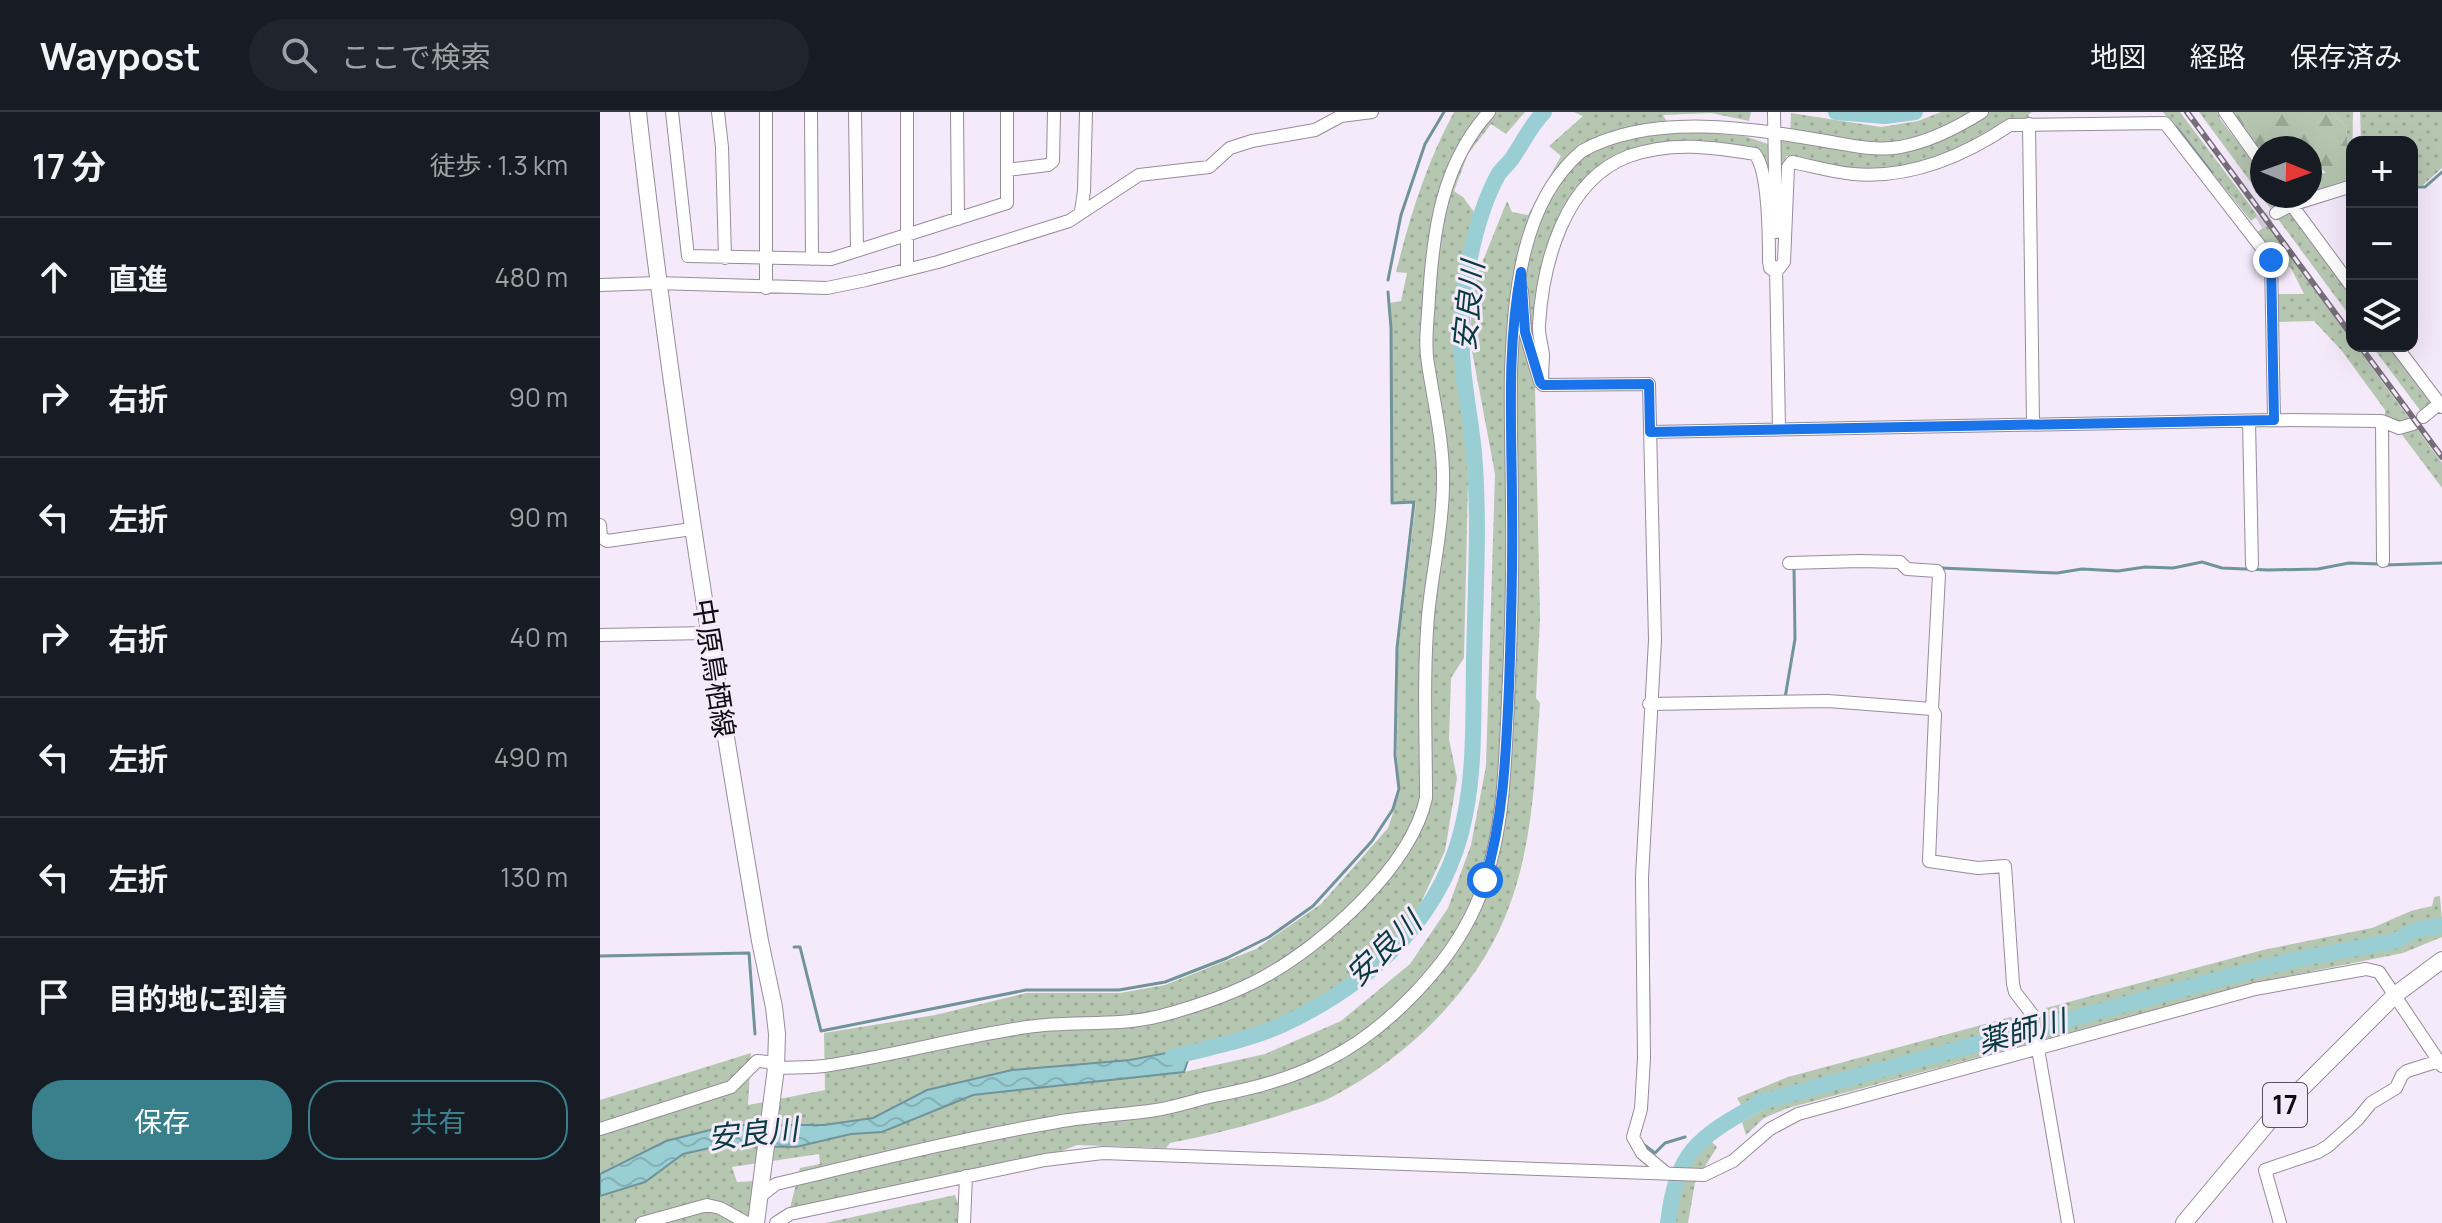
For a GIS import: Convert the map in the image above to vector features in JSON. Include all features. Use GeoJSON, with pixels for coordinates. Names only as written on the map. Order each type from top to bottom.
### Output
{"type":"FeatureCollection","features":[{"type":"Feature","properties":{"kind":"main road","name":"中原鳥栖線"},"geometry":{"type":"LineString","coordinates":[[638,112],[657,283],[692,529],[774,1007],[775,1073],[756,1223]]}},
{"type":"Feature","properties":{"kind":"main road","name":"17"},"geometry":{"type":"LineString","coordinates":[[2184,1223],[2271,1119],[2395,995],[2442,960]]}},
{"type":"Feature","properties":{"kind":"street"},"geometry":{"type":"LineString","coordinates":[[672,112],[688,256],[768,259],[831,259],[1007,203],[1007,112]]}},
{"type":"Feature","properties":{"kind":"street"},"geometry":{"type":"LineString","coordinates":[[718,112],[725,258]]}},
{"type":"Feature","properties":{"kind":"street"},"geometry":{"type":"LineString","coordinates":[[766,112],[766,288]]}},
{"type":"Feature","properties":{"kind":"street"},"geometry":{"type":"LineString","coordinates":[[811,112],[812,259]]}},
{"type":"Feature","properties":{"kind":"street"},"geometry":{"type":"LineString","coordinates":[[855,112],[857,250]]}},
{"type":"Feature","properties":{"kind":"street"},"geometry":{"type":"LineString","coordinates":[[907,112],[907,268]]}},
{"type":"Feature","properties":{"kind":"street"},"geometry":{"type":"LineString","coordinates":[[957,112],[958,219]]}},
{"type":"Feature","properties":{"kind":"street"},"geometry":{"type":"LineString","coordinates":[[1007,170],[1048,165],[1053,161],[1054,112]]}},
{"type":"Feature","properties":{"kind":"street"},"geometry":{"type":"LineString","coordinates":[[1081,211],[1086,112]]}},
{"type":"Feature","properties":{"kind":"street"},"geometry":{"type":"LineString","coordinates":[[600,285],[657,283],[827,288],[938,262],[1069,221],[1139,175],[1209,167],[1230,148],[1315,130],[1341,116],[1372,112]]}},
{"type":"Feature","properties":{"kind":"street"},"geometry":{"type":"LineString","coordinates":[[600,1129],[731,1087],[757,1061],[769,1062],[775,1073],[1029,1026],[1123,1022],[1160,1016],[1239,989],[1264,977],[1337,923],[1383,876],[1410,840],[1426,798],[1425,665],[1444,486],[1440,427],[1426,341],[1431,266],[1440,204],[1451,170],[1464,145],[1489,112]]}},
{"type":"Feature","properties":{"kind":"street"},"geometry":{"type":"LineString","coordinates":[[1774,112],[1779,428]]}},
{"type":"Feature","properties":{"kind":"street"},"geometry":{"type":"LineString","coordinates":[[759,1191],[776,1184],[974,1138],[1059,1121],[1161,1109],[1282,1080],[1346,1050],[1382,1023],[1431,975],[1465,929],[1479,900],[1499,820],[1507,719],[1511,599],[1514,307],[1528,241],[1551,188],[1576,157],[1604,136],[1627,125],[1674,118],[1710,120],[1861,147],[1898,148],[1957,127],[1982,112]]}},
{"type":"Feature","properties":{"kind":"street"},"geometry":{"type":"LineString","coordinates":[[2225,112],[2250,147]]}},
{"type":"Feature","properties":{"kind":"street"},"geometry":{"type":"LineString","coordinates":[[1776,272],[1784,262],[1785,198],[1788,167],[1792,162],[1857,174],[1893,173],[1936,164],[1989,139],[2010,125],[2165,123],[2254,226],[2271,260],[2274,420]]}},
{"type":"Feature","properties":{"kind":"street"},"geometry":{"type":"LineString","coordinates":[[2029,124],[2033,423]]}},
{"type":"Feature","properties":{"kind":"street"},"geometry":{"type":"LineString","coordinates":[[1543,385],[1539,324],[1544,283],[1556,237],[1577,198],[1594,180],[1628,157],[1675,145],[1755,154],[1761,165],[1766,202],[1770,268],[1776,272]]}},
{"type":"Feature","properties":{"kind":"street"},"geometry":{"type":"LineString","coordinates":[[2322,193],[2346,187]]}},
{"type":"Feature","properties":{"kind":"street"},"geometry":{"type":"LineString","coordinates":[[2276,213],[2281,208]]}},
{"type":"Feature","properties":{"kind":"street"},"geometry":{"type":"LineString","coordinates":[[2293,208],[2347,280]]}},
{"type":"Feature","properties":{"kind":"street"},"geometry":{"type":"LineString","coordinates":[[1521,272],[1525,332],[1543,385]]}},
{"type":"Feature","properties":{"kind":"street"},"geometry":{"type":"LineString","coordinates":[[1650,432],[2274,420],[2382,421],[2399,428],[2418,421],[2441,406],[2400,352]]}},
{"type":"Feature","properties":{"kind":"street"},"geometry":{"type":"LineString","coordinates":[[1543,385],[1649,384],[1654,704],[1642,877],[1644,1058],[1641,1109],[1633,1137],[1642,1153],[1668,1173]]}},
{"type":"Feature","properties":{"kind":"street"},"geometry":{"type":"LineString","coordinates":[[2249,421],[2252,565]]}},
{"type":"Feature","properties":{"kind":"street"},"geometry":{"type":"LineString","coordinates":[[2382,421],[2383,561]]}},
{"type":"Feature","properties":{"kind":"street"},"geometry":{"type":"LineString","coordinates":[[600,525],[600,537],[607,541],[692,529]]}},
{"type":"Feature","properties":{"kind":"street"},"geometry":{"type":"LineString","coordinates":[[1789,563],[1860,561],[1937,571],[1939,575],[1929,861],[1978,868],[2005,866],[2013,984],[2015,992],[2032,1014],[2068,1223]]}},
{"type":"Feature","properties":{"kind":"street"},"geometry":{"type":"LineString","coordinates":[[600,635],[708,633]]}},
{"type":"Feature","properties":{"kind":"street"},"geometry":{"type":"LineString","coordinates":[[1654,704],[1828,701],[1932,709]]}},
{"type":"Feature","properties":{"kind":"street"},"geometry":{"type":"LineString","coordinates":[[776,1223],[790,1214],[966,1176],[1045,1160],[1103,1153],[1503,1165],[1704,1175],[1733,1161],[1770,1129],[1798,1114],[2255,989],[2336,973],[2379,972],[2440,1064],[2407,1071],[2396,1088],[2371,1103],[2328,1146],[2265,1170],[2280,1223]]}},
{"type":"Feature","properties":{"kind":"street"},"geometry":{"type":"LineString","coordinates":[[964,1223],[966,1176]]}},
{"type":"Feature","properties":{"kind":"street"},"geometry":{"type":"LineString","coordinates":[[642,1223],[707,1205],[720,1208],[747,1223]]}},
{"type":"Feature","properties":{"kind":"green space"},"geometry":{"type":"Polygon","coordinates":[[[1454,112],[1525,112],[1506,134],[1491,124],[1468,154],[1454,191],[1474,212],[1457,303],[1455,356],[1465,427],[1468,480],[1464,658],[1451,678],[1449,739],[1457,778],[1445,851],[1417,911],[1364,970],[1272,1025],[1192,1048],[1130,1060],[1012,1070],[927,1090],[873,1118],[824,1125],[730,1125],[666,1141],[600,1174],[600,1100],[751,1053],[748,1105],[825,1090],[824,1033],[935,1015],[1026,993],[1120,993],[1165,985],[1256,949],[1321,904],[1388,828],[1400,792],[1397,757],[1398,651],[1416,502],[1393,501],[1390,303],[1401,301],[1407,273],[1396,272],[1407,231],[1427,171],[1454,112]]]}},
{"type":"Feature","properties":{"kind":"green space"},"geometry":{"type":"Polygon","coordinates":[[[1574,112],[1751,112],[1749,121],[1711,113],[1663,115],[1669,125],[1733,132],[1768,144],[1790,138],[1791,113],[1881,127],[1918,121],[1941,112],[2032,112],[2028,115],[2031,120],[1931,163],[1890,171],[1840,168],[1786,156],[1780,223],[1771,223],[1761,152],[1693,142],[1668,143],[1589,177],[1546,257],[1540,357],[1535,387],[1540,619],[1536,698],[1540,703],[1527,839],[1522,866],[1505,917],[1492,945],[1456,997],[1411,1043],[1385,1064],[1332,1097],[1247,1125],[1170,1143],[1166,1148],[1077,1145],[1062,1151],[790,1208],[800,1168],[820,1164],[819,1154],[732,1167],[737,1182],[754,1181],[749,1223],[600,1223],[600,1196],[645,1182],[683,1154],[719,1146],[796,1147],[851,1134],[882,1132],[973,1095],[1184,1072],[1265,1054],[1341,1021],[1410,964],[1448,908],[1471,845],[1486,766],[1495,474],[1469,335],[1476,278],[1507,201],[1512,212],[1528,215],[1561,156],[1549,146],[1583,116],[1574,112]]]}},
{"type":"Feature","properties":{"kind":"green space"},"geometry":{"type":"Polygon","coordinates":[[[2163,112],[2180,112],[2258,216],[2251,221],[2163,112]]]}},
{"type":"Feature","properties":{"kind":"green space"},"geometry":{"type":"Polygon","coordinates":[[[2199,112],[2218,112],[2250,158],[2250,181],[2199,112]]]}},
{"type":"Feature","properties":{"kind":"green space"},"geometry":{"type":"Polygon","coordinates":[[[2230,112],[2331,112],[2346,126],[2346,177],[2344,181],[2322,188],[2322,173],[2326,173],[2322,169],[2322,136],[2250,138],[2230,112]]]}},
{"type":"Feature","properties":{"kind":"green space"},"geometry":{"type":"Polygon","coordinates":[[[2331,112],[2353,112],[2353,136],[2347,136],[2346,126],[2331,112]]]}},
{"type":"Feature","properties":{"kind":"green space"},"geometry":{"type":"Polygon","coordinates":[[[2360,112],[2442,112],[2442,168],[2423,185],[2418,185],[2418,136],[2361,136],[2360,112]]]}},
{"type":"Feature","properties":{"kind":"green space"},"geometry":{"type":"Polygon","coordinates":[[[2346,177],[2346,185],[2322,192],[2322,188],[2344,181],[2346,177]]]}},
{"type":"Feature","properties":{"kind":"green space"},"geometry":{"type":"Polygon","coordinates":[[[2291,212],[2346,286],[2346,311],[2278,219],[2291,212]]]}},
{"type":"Feature","properties":{"kind":"green space"},"geometry":{"type":"Polygon","coordinates":[[[2267,225],[2346,333],[2346,352],[2360,352],[2411,421],[2401,424],[2385,416],[2385,410],[2342,351],[2314,321],[2277,322],[2276,294],[2304,294],[2291,268],[2276,258],[2257,232],[2267,225]]]}},
{"type":"Feature","properties":{"kind":"green space"},"geometry":{"type":"Polygon","coordinates":[[[2376,352],[2394,352],[2433,404],[2422,413],[2376,352]]]}},
{"type":"Feature","properties":{"kind":"green space"},"geometry":{"type":"Polygon","coordinates":[[[2417,429],[2442,463],[2442,488],[2400,432],[2417,429]]]}},
{"type":"Feature","properties":{"kind":"green space"},"geometry":{"type":"Polygon","coordinates":[[[2440,896],[2442,920],[2419,922],[2391,936],[2267,960],[1774,1092],[1741,1105],[1737,1098],[1788,1077],[2011,1017],[2015,1023],[2045,1015],[2046,1008],[2263,950],[2372,928],[2411,911],[2432,906],[2434,897],[2440,896]]]}},
{"type":"Feature","properties":{"kind":"green space"},"geometry":{"type":"Polygon","coordinates":[[[2430,932],[2442,933],[2442,937],[2403,953],[2259,982],[1788,1108],[1764,1118],[1746,1135],[1742,1122],[1775,1103],[2264,973],[2392,948],[2430,932]]]}},
{"type":"Feature","properties":{"kind":"green space"},"geometry":{"type":"Polygon","coordinates":[[[1712,1142],[1717,1147],[1695,1183],[1688,1223],[1673,1223],[1687,1170],[1704,1143],[1712,1142]]]}},
{"type":"Feature","properties":{"kind":"green space"},"geometry":{"type":"Polygon","coordinates":[[[955,1195],[958,1203],[957,1223],[825,1223],[955,1195]]]}},
{"type":"Feature","properties":{"kind":"water"},"geometry":{"type":"Polygon","coordinates":[[[1192,1048],[1184,1072],[973,1095],[882,1132],[851,1134],[796,1147],[719,1146],[683,1154],[645,1182],[600,1196],[600,1174],[666,1141],[730,1125],[824,1125],[873,1118],[927,1090],[1012,1070],[1130,1060],[1192,1048]]]}},
{"type":"Feature","properties":{"kind":"waterway"},"geometry":{"type":"LineString","coordinates":[[1388,280],[1401,215],[1425,144],[1444,112]]}},
{"type":"Feature","properties":{"kind":"waterway","name":"安良川"},"geometry":{"type":"LineString","coordinates":[[1172,1057],[1282,1025],[1346,989],[1400,942],[1422,915],[1441,885],[1455,851],[1465,815],[1472,759],[1477,559],[1474,453],[1462,351],[1465,284],[1481,214],[1489,194],[1500,173],[1544,112]]}},
{"type":"Feature","properties":{"kind":"waterway","name":"安良川"},"geometry":{"type":"LineString","coordinates":[[1836,112],[1885,116],[1915,112]]}},
{"type":"Feature","properties":{"kind":"waterway"},"geometry":{"type":"LineString","coordinates":[[2176,127],[2211,172]]}},
{"type":"Feature","properties":{"kind":"waterway"},"geometry":{"type":"LineString","coordinates":[[2418,187],[2425,187],[2442,172]]}},
{"type":"Feature","properties":{"kind":"waterway"},"geometry":{"type":"LineString","coordinates":[[794,947],[800,947],[821,1031],[1026,990],[1119,990],[1165,982],[1227,958],[1269,937],[1313,906],[1372,841],[1393,809],[1399,789],[1395,755],[1397,648],[1414,502],[1392,503],[1388,292]]}},
{"type":"Feature","properties":{"kind":"waterway"},"geometry":{"type":"LineString","coordinates":[[1941,568],[2057,573],[2082,569],[2173,568],[2202,562],[2222,568],[2268,570],[2318,569],[2349,563],[2379,564]]}},
{"type":"Feature","properties":{"kind":"waterway"},"geometry":{"type":"LineString","coordinates":[[2386,565],[2442,563]]}},
{"type":"Feature","properties":{"kind":"waterway"},"geometry":{"type":"LineString","coordinates":[[1785,698],[1795,639],[1794,567]]}},
{"type":"Feature","properties":{"kind":"waterway"},"geometry":{"type":"LineString","coordinates":[[1648,920],[1649,1024]]}},
{"type":"Feature","properties":{"kind":"waterway","name":"薬師川"},"geometry":{"type":"LineString","coordinates":[[1668,1223],[1672,1198],[1685,1161],[1707,1136],[1761,1102],[2246,972],[2395,941],[2414,931],[2442,925]]}},
{"type":"Feature","properties":{"kind":"waterway"},"geometry":{"type":"LineString","coordinates":[[600,956],[749,953],[755,1034]]}},
{"type":"Feature","properties":{"kind":"waterway"},"geometry":{"type":"LineString","coordinates":[[1643,1144],[1655,1153],[1665,1143],[1685,1137]]}},
{"type":"Feature","properties":{"kind":"tunnel"},"geometry":{"type":"LineString","coordinates":[[2259,223],[2276,213]]}},
{"type":"Feature","properties":{"kind":"railway"},"geometry":{"type":"LineString","coordinates":[[2187,112],[2346,328]]}},
{"type":"Feature","properties":{"kind":"railway"},"geometry":{"type":"LineString","coordinates":[[2364,352],[2442,457]]}},
{"type":"Feature","properties":{"kind":"route"},"geometry":{"type":"LineString","coordinates":[[1485,880],[1499,820],[1505,765],[1511,599],[1510,413],[1514,307],[1521,272],[1525,332],[1540,382],[1543,385],[1649,384],[1650,432],[2274,420],[2271,260]]}}]}
